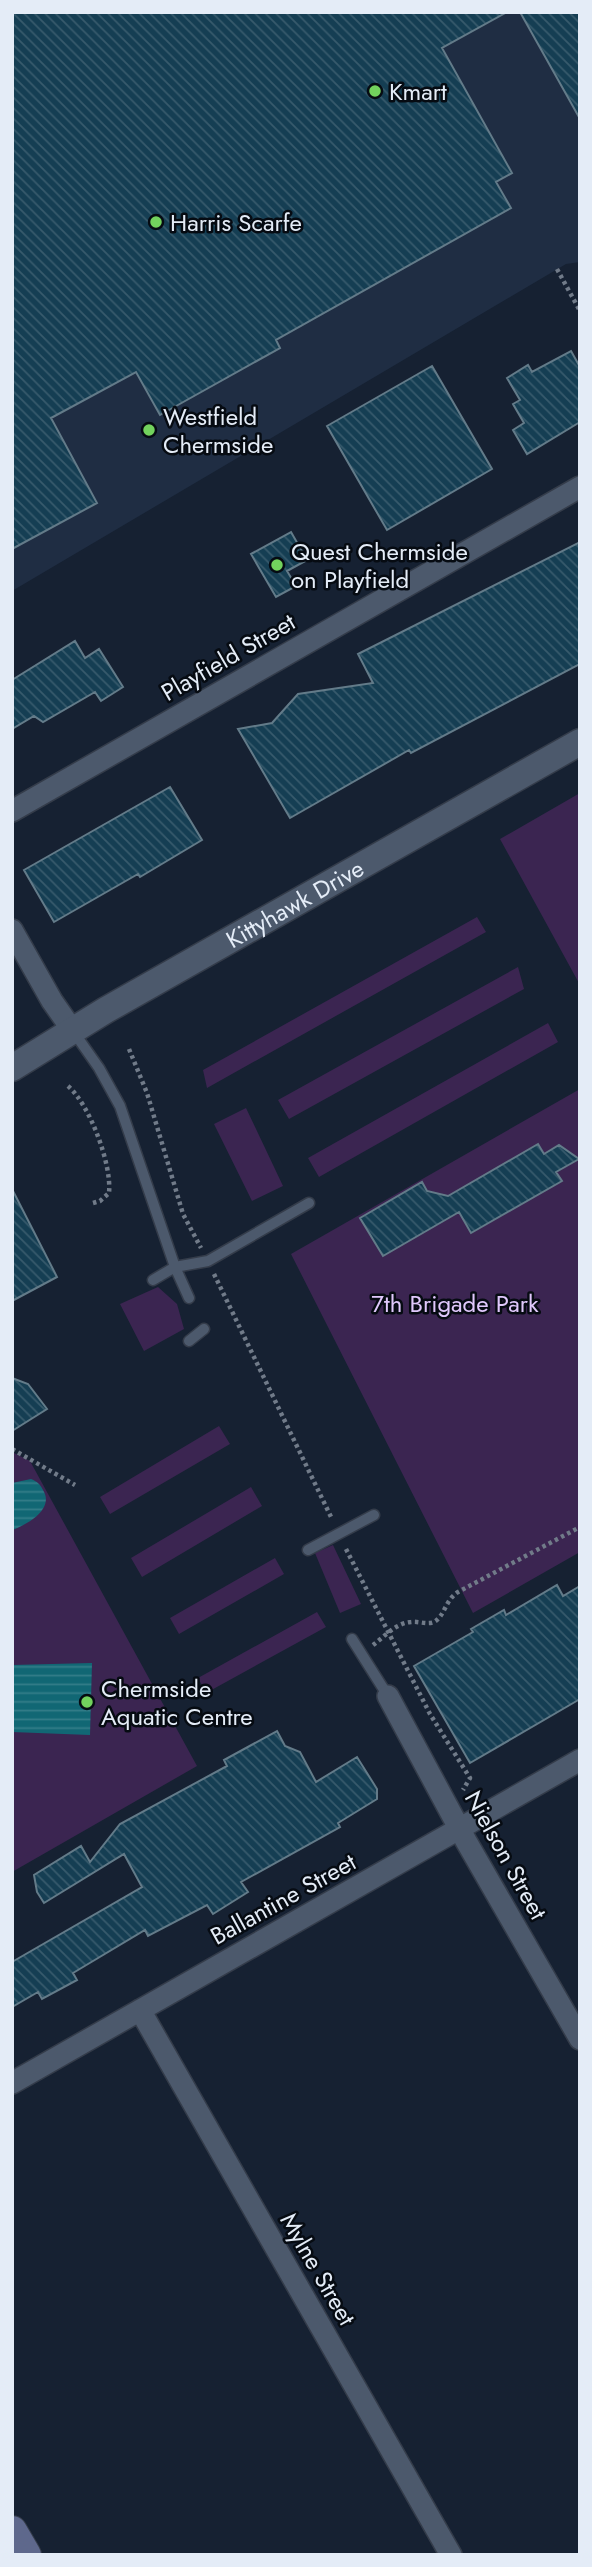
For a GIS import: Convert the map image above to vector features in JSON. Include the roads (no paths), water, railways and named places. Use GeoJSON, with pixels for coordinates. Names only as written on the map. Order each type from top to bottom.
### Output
{"type":"FeatureCollection","features":[{"type":"Feature","properties":{"kind":"main road"},"geometry":{"type":"LineString","coordinates":[[12,2531],[26,2555]]}},
{"type":"Feature","properties":{"kind":"street","name":"Playfield Street"},"geometry":{"type":"LineString","coordinates":[[12,811],[580,487]]}},
{"type":"Feature","properties":{"kind":"street","name":"Kittyhawk Drive"},"geometry":{"type":"LineString","coordinates":[[12,1068],[106,1010],[580,742]]}},
{"type":"Feature","properties":{"kind":"street"},"geometry":{"type":"LineString","coordinates":[[12,930],[52,1001],[73,1031]]}},
{"type":"Feature","properties":{"kind":"street","name":"Nielson Street"},"geometry":{"type":"LineString","coordinates":[[388,1696],[460,1829],[580,2039]]}},
{"type":"Feature","properties":{"kind":"street","name":"Ballantine Street"},"geometry":{"type":"LineString","coordinates":[[12,2083],[580,1760]]}},
{"type":"Feature","properties":{"kind":"street","name":"Mylne Street"},"geometry":{"type":"LineString","coordinates":[[139,2010],[451,2555]]}},
{"type":"Feature","properties":{"kind":"lane"},"geometry":{"type":"LineString","coordinates":[[73,1031],[99,1068],[120,1106],[175,1267],[189,1298]]}},
{"type":"Feature","properties":{"kind":"lane"},"geometry":{"type":"LineString","coordinates":[[153,1280],[175,1267],[208,1261],[309,1203]]}},
{"type":"Feature","properties":{"kind":"lane"},"geometry":{"type":"LineString","coordinates":[[189,1341],[204,1329]]}},
{"type":"Feature","properties":{"kind":"lane"},"geometry":{"type":"LineString","coordinates":[[308,1550],[374,1515]]}},
{"type":"Feature","properties":{"kind":"lane"},"geometry":{"type":"LineString","coordinates":[[352,1639],[388,1696]]}},
{"type":"Feature","properties":{"kind":"place","name":"Kmart"},"geometry":{"type":"Point","coordinates":[375,91]}},
{"type":"Feature","properties":{"kind":"place","name":"Harris Scarfe"},"geometry":{"type":"Point","coordinates":[156,222]}},
{"type":"Feature","properties":{"kind":"place","name":"Westfield Chermside"},"geometry":{"type":"Point","coordinates":[149,430]}},
{"type":"Feature","properties":{"kind":"place","name":"Quest Chermside on Playfield"},"geometry":{"type":"Point","coordinates":[277,565]}},
{"type":"Feature","properties":{"kind":"place","name":"Chermside Aquatic Centre"},"geometry":{"type":"Point","coordinates":[87,1702]}},
{"type":"Feature","properties":{"kind":"park label","name":"7th Brigade Park"},"geometry":{"type":"Point","coordinates":[455,1303]}}]}
